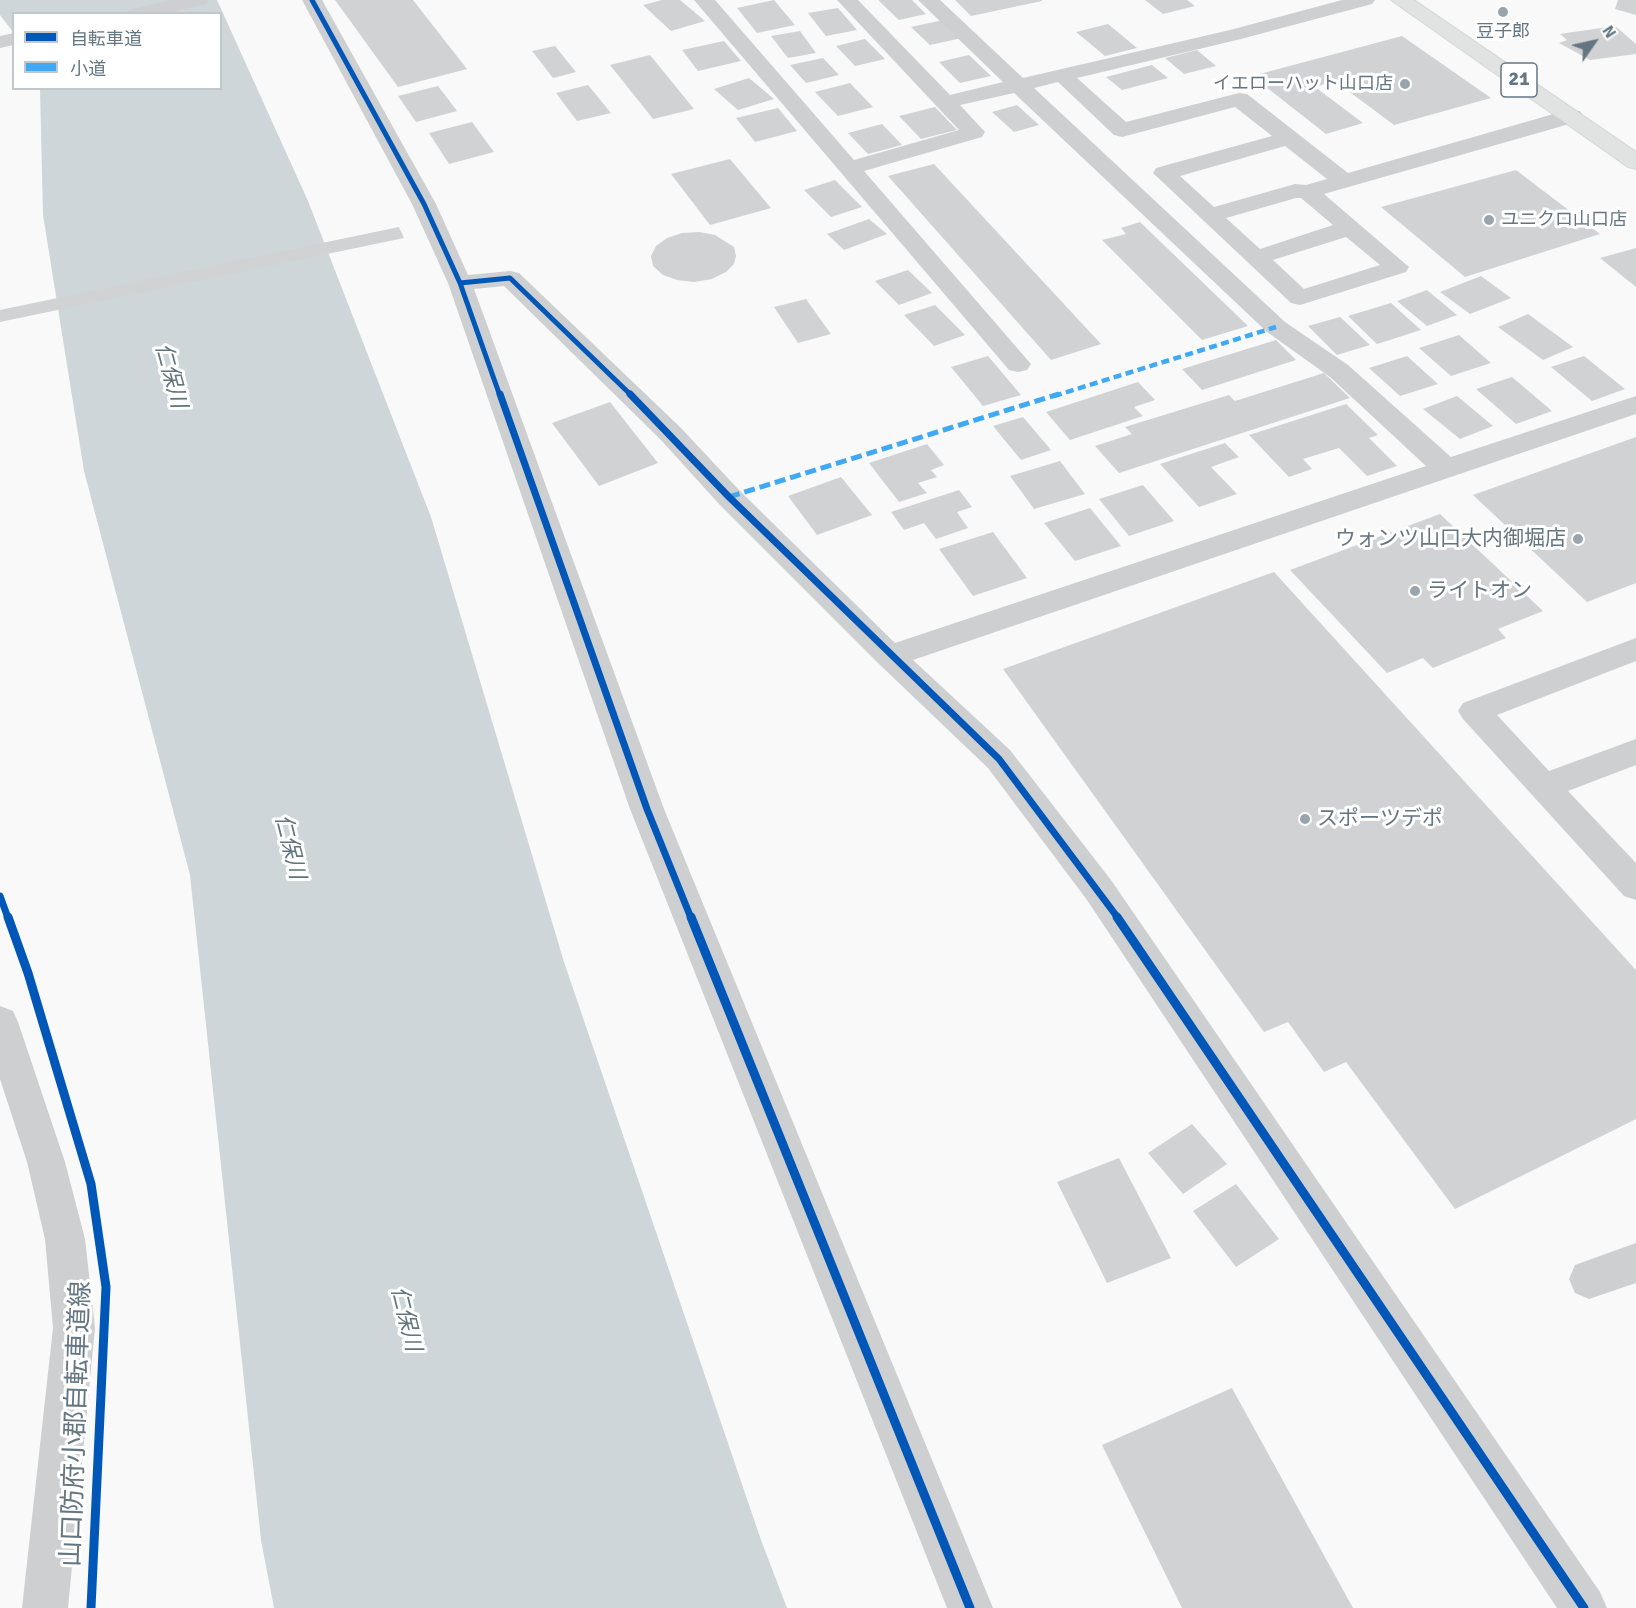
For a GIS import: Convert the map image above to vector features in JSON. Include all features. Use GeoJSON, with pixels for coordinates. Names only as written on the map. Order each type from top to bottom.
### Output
{"type":"FeatureCollection","features":[{"type":"Feature","properties":{"kind":"main road","name":"21"},"geometry":{"type":"LineString","coordinates":[[1401,0],[1636,162]]}},
{"type":"Feature","properties":{"kind":"street"},"geometry":{"type":"LineString","coordinates":[[144,12],[199,0]]}},
{"type":"Feature","properties":{"kind":"street"},"geometry":{"type":"LineString","coordinates":[[312,0],[419,195],[460,283],[647,808],[970,1608]]}},
{"type":"Feature","properties":{"kind":"street"},"geometry":{"type":"LineString","coordinates":[[704,0],[1018,364]]}},
{"type":"Feature","properties":{"kind":"street"},"geometry":{"type":"LineString","coordinates":[[848,0],[974,132],[912,152],[849,168]]}},
{"type":"Feature","properties":{"kind":"street"},"geometry":{"type":"LineString","coordinates":[[928,0],[1276,327],[1339,371],[1448,470]]}},
{"type":"Feature","properties":{"kind":"street"},"geometry":{"type":"LineString","coordinates":[[946,102],[1019,87],[1234,35],[1365,0]]}},
{"type":"Feature","properties":{"kind":"street"},"geometry":{"type":"LineString","coordinates":[[1062,75],[1122,130],[1239,99],[1344,181]]}},
{"type":"Feature","properties":{"kind":"street"},"geometry":{"type":"LineString","coordinates":[[1210,215],[1295,191],[1307,192],[1572,116]]}},
{"type":"Feature","properties":{"kind":"street"},"geometry":{"type":"LineString","coordinates":[[1289,138],[1164,173],[1300,298],[1397,267],[1307,192]]}},
{"type":"Feature","properties":{"kind":"street"},"geometry":{"type":"LineString","coordinates":[[1256,258],[1349,228]]}},
{"type":"Feature","properties":{"kind":"street"},"geometry":{"type":"LineString","coordinates":[[460,283],[510,278],[518,285],[663,425],[729,497],[890,656],[999,759],[1099,890],[1584,1608]]}},
{"type":"Feature","properties":{"kind":"street"},"geometry":{"type":"LineString","coordinates":[[890,656],[1636,405]]}},
{"type":"Feature","properties":{"kind":"street"},"geometry":{"type":"LineString","coordinates":[[1631,874],[1474,711],[1636,649]]}},
{"type":"Feature","properties":{"kind":"street"},"geometry":{"type":"LineString","coordinates":[[1544,786],[1636,753]]}},
{"type":"Feature","properties":{"kind":"street"},"geometry":{"type":"LineString","coordinates":[[4,1046],[46,1162],[65,1239],[74,1328],[45,1608]]}},
{"type":"Feature","properties":{"kind":"street"},"geometry":{"type":"LineString","coordinates":[[1589,1279],[1636,1263]]}},
{"type":"Feature","properties":{"kind":"water","name":"仁保川"},"geometry":{"type":"Polygon","coordinates":[[[0,0],[217,0],[308,201],[431,517],[564,962],[761,1540],[787,1608],[274,1608],[261,1540],[190,875],[84,471],[43,215],[40,90],[222,90],[222,12],[12,12],[12,31],[0,15],[0,0]]]}},
{"type":"Feature","properties":{"kind":"building"},"geometry":{"type":"Polygon","coordinates":[[[335,0],[413,0],[467,69],[398,87],[335,0]]]}},
{"type":"Feature","properties":{"kind":"building"},"geometry":{"type":"Polygon","coordinates":[[[662,0],[680,0],[705,21],[671,31],[643,5],[662,0]]]}},
{"type":"Feature","properties":{"kind":"building"},"geometry":{"type":"Polygon","coordinates":[[[774,0],[795,25],[757,33],[737,8],[774,0]]]}},
{"type":"Feature","properties":{"kind":"building"},"geometry":{"type":"Polygon","coordinates":[[[878,0],[912,0],[926,14],[899,20],[878,0]]]}},
{"type":"Feature","properties":{"kind":"building"},"geometry":{"type":"Polygon","coordinates":[[[955,0],[1042,0],[1042,1],[971,16],[955,0]]]}},
{"type":"Feature","properties":{"kind":"building"},"geometry":{"type":"Polygon","coordinates":[[[1145,0],[1187,0],[1195,6],[1163,14],[1145,0]]]}},
{"type":"Feature","properties":{"kind":"building"},"geometry":{"type":"Polygon","coordinates":[[[1618,0],[1636,0],[1636,15],[1615,9],[1618,0]]]}},
{"type":"Feature","properties":{"kind":"building"},"geometry":{"type":"Polygon","coordinates":[[[838,8],[857,30],[826,36],[808,13],[838,8]]]}},
{"type":"Feature","properties":{"kind":"building"},"geometry":{"type":"Polygon","coordinates":[[[943,20],[962,38],[930,45],[911,27],[943,20]]]}},
{"type":"Feature","properties":{"kind":"building"},"geometry":{"type":"Polygon","coordinates":[[[1108,24],[1137,48],[1105,56],[1076,32],[1108,24]]]}},
{"type":"Feature","properties":{"kind":"building"},"geometry":{"type":"Polygon","coordinates":[[[1615,26],[1636,44],[1636,54],[1590,60],[1559,43],[1567,40],[1560,34],[1615,26]]]}},
{"type":"Feature","properties":{"kind":"building"},"geometry":{"type":"Polygon","coordinates":[[[800,31],[816,53],[788,58],[771,36],[800,31]]]}},
{"type":"Feature","properties":{"kind":"building","name":"イエローハット山口店"},"geometry":{"type":"Polygon","coordinates":[[[1402,36],[1491,98],[1394,125],[1335,81],[1315,87],[1363,123],[1326,134],[1252,76],[1402,36]]]}},
{"type":"Feature","properties":{"kind":"building"},"geometry":{"type":"Polygon","coordinates":[[[865,39],[885,59],[855,66],[836,46],[865,39]]]}},
{"type":"Feature","properties":{"kind":"building"},"geometry":{"type":"Polygon","coordinates":[[[724,41],[741,61],[698,71],[682,50],[724,41]]]}},
{"type":"Feature","properties":{"kind":"building"},"geometry":{"type":"Polygon","coordinates":[[[555,46],[576,72],[553,78],[532,51],[555,46]]]}},
{"type":"Feature","properties":{"kind":"building"},"geometry":{"type":"Polygon","coordinates":[[[1197,50],[1216,66],[1184,74],[1165,58],[1197,50]]]}},
{"type":"Feature","properties":{"kind":"building"},"geometry":{"type":"Polygon","coordinates":[[[650,55],[694,109],[653,119],[610,65],[650,55]]]}},
{"type":"Feature","properties":{"kind":"building"},"geometry":{"type":"Polygon","coordinates":[[[969,55],[991,76],[960,83],[939,62],[969,55]]]}},
{"type":"Feature","properties":{"kind":"building"},"geometry":{"type":"Polygon","coordinates":[[[823,58],[839,75],[806,83],[790,65],[823,58]]]}},
{"type":"Feature","properties":{"kind":"building"},"geometry":{"type":"Polygon","coordinates":[[[1152,65],[1168,78],[1122,90],[1106,77],[1152,65]]]}},
{"type":"Feature","properties":{"kind":"building"},"geometry":{"type":"Polygon","coordinates":[[[749,78],[774,99],[738,110],[714,89],[749,78]]]}},
{"type":"Feature","properties":{"kind":"building"},"geometry":{"type":"Polygon","coordinates":[[[850,83],[873,107],[838,116],[815,92],[850,83]]]}},
{"type":"Feature","properties":{"kind":"building"},"geometry":{"type":"Polygon","coordinates":[[[588,85],[611,113],[577,121],[556,93],[588,85]]]}},
{"type":"Feature","properties":{"kind":"building"},"geometry":{"type":"Polygon","coordinates":[[[438,86],[457,111],[416,122],[398,96],[438,86]]]}},
{"type":"Feature","properties":{"kind":"building"},"geometry":{"type":"Polygon","coordinates":[[[1017,105],[1039,125],[1014,132],[992,112],[1017,105]]]}},
{"type":"Feature","properties":{"kind":"building"},"geometry":{"type":"Polygon","coordinates":[[[935,107],[957,130],[921,139],[899,116],[935,107]]]}},
{"type":"Feature","properties":{"kind":"building"},"geometry":{"type":"Polygon","coordinates":[[[778,108],[797,131],[755,142],[736,118],[778,108]]]}},
{"type":"Feature","properties":{"kind":"building"},"geometry":{"type":"Polygon","coordinates":[[[472,122],[494,152],[449,164],[429,133],[472,122]]]}},
{"type":"Feature","properties":{"kind":"building"},"geometry":{"type":"Polygon","coordinates":[[[882,124],[902,145],[868,154],[848,133],[882,124]]]}},
{"type":"Feature","properties":{"kind":"building"},"geometry":{"type":"Polygon","coordinates":[[[730,159],[771,208],[710,225],[671,174],[730,159]]]}},
{"type":"Feature","properties":{"kind":"building"},"geometry":{"type":"Polygon","coordinates":[[[934,164],[1101,344],[1051,360],[888,176],[934,164]]]}},
{"type":"Feature","properties":{"kind":"building","name":"ユニクロ山口店"},"geometry":{"type":"Polygon","coordinates":[[[1516,170],[1600,234],[1465,277],[1381,207],[1516,170]]]}},
{"type":"Feature","properties":{"kind":"building"},"geometry":{"type":"Polygon","coordinates":[[[835,180],[862,207],[831,217],[804,190],[835,180]]]}},
{"type":"Feature","properties":{"kind":"building"},"geometry":{"type":"Polygon","coordinates":[[[869,219],[887,234],[844,250],[827,234],[869,219]]]}},
{"type":"Feature","properties":{"kind":"building"},"geometry":{"type":"Polygon","coordinates":[[[1140,222],[1248,326],[1202,340],[1102,240],[1126,234],[1121,228],[1140,222]]]}},
{"type":"Feature","properties":{"kind":"building"},"geometry":{"type":"Polygon","coordinates":[[[399,227],[404,238],[0,322],[0,310],[399,227]]]}},
{"type":"Feature","properties":{"kind":"building"},"geometry":{"type":"Polygon","coordinates":[[[699,232],[715,235],[734,247],[736,256],[734,264],[726,272],[712,279],[694,282],[663,275],[653,266],[651,256],[656,246],[667,238],[682,233],[699,232]]]}},
{"type":"Feature","properties":{"kind":"building"},"geometry":{"type":"Polygon","coordinates":[[[1636,248],[1636,287],[1600,258],[1636,248]]]}},
{"type":"Feature","properties":{"kind":"building"},"geometry":{"type":"Polygon","coordinates":[[[908,270],[932,293],[899,305],[875,281],[908,270]]]}},
{"type":"Feature","properties":{"kind":"building"},"geometry":{"type":"Polygon","coordinates":[[[1481,276],[1511,298],[1470,314],[1440,292],[1481,276]]]}},
{"type":"Feature","properties":{"kind":"building"},"geometry":{"type":"Polygon","coordinates":[[[1427,290],[1457,315],[1427,326],[1397,301],[1427,290]]]}},
{"type":"Feature","properties":{"kind":"building"},"geometry":{"type":"Polygon","coordinates":[[[806,299],[831,334],[798,343],[774,307],[806,299]]]}},
{"type":"Feature","properties":{"kind":"building"},"geometry":{"type":"Polygon","coordinates":[[[1391,303],[1421,330],[1377,344],[1348,316],[1391,303]]]}},
{"type":"Feature","properties":{"kind":"building"},"geometry":{"type":"Polygon","coordinates":[[[935,305],[965,335],[934,346],[904,315],[935,305]]]}},
{"type":"Feature","properties":{"kind":"building"},"geometry":{"type":"Polygon","coordinates":[[[1528,314],[1573,347],[1543,360],[1498,327],[1528,314]]]}},
{"type":"Feature","properties":{"kind":"building"},"geometry":{"type":"Polygon","coordinates":[[[1340,317],[1370,345],[1337,355],[1308,326],[1340,317]]]}},
{"type":"Feature","properties":{"kind":"building"},"geometry":{"type":"Polygon","coordinates":[[[1459,335],[1491,363],[1451,376],[1419,348],[1459,335]]]}},
{"type":"Feature","properties":{"kind":"building"},"geometry":{"type":"Polygon","coordinates":[[[1276,340],[1296,360],[1202,390],[1182,369],[1276,340]]]}},
{"type":"Feature","properties":{"kind":"building"},"geometry":{"type":"Polygon","coordinates":[[[988,356],[1021,395],[983,406],[951,367],[988,356]]]}},
{"type":"Feature","properties":{"kind":"building"},"geometry":{"type":"Polygon","coordinates":[[[1407,356],[1438,384],[1400,396],[1369,368],[1407,356]]]}},
{"type":"Feature","properties":{"kind":"building"},"geometry":{"type":"Polygon","coordinates":[[[1584,356],[1625,389],[1592,401],[1551,367],[1584,356]]]}},
{"type":"Feature","properties":{"kind":"building"},"geometry":{"type":"Polygon","coordinates":[[[1324,373],[1350,398],[1119,473],[1095,446],[1132,434],[1125,427],[1229,395],[1235,401],[1324,373]]]}},
{"type":"Feature","properties":{"kind":"building"},"geometry":{"type":"Polygon","coordinates":[[[1512,377],[1552,411],[1516,424],[1476,389],[1512,377]]]}},
{"type":"Feature","properties":{"kind":"building"},"geometry":{"type":"Polygon","coordinates":[[[1138,382],[1155,400],[1134,407],[1143,416],[1070,440],[1046,412],[1138,382]]]}},
{"type":"Feature","properties":{"kind":"building"},"geometry":{"type":"Polygon","coordinates":[[[1457,396],[1493,426],[1460,439],[1423,409],[1457,396]]]}},
{"type":"Feature","properties":{"kind":"building"},"geometry":{"type":"Polygon","coordinates":[[[610,402],[658,463],[599,486],[552,423],[610,402]]]}},
{"type":"Feature","properties":{"kind":"building"},"geometry":{"type":"Polygon","coordinates":[[[1346,404],[1378,435],[1369,438],[1397,466],[1367,476],[1339,448],[1303,459],[1312,469],[1289,477],[1249,435],[1346,404]]]}},
{"type":"Feature","properties":{"kind":"building"},"geometry":{"type":"Polygon","coordinates":[[[1023,417],[1051,450],[1021,460],[993,426],[1023,417]]]}},
{"type":"Feature","properties":{"kind":"building","name":"ウォンツ山口大内御堀店"},"geometry":{"type":"Polygon","coordinates":[[[1636,437],[1636,583],[1587,602],[1473,495],[1636,437]]]}},
{"type":"Feature","properties":{"kind":"building"},"geometry":{"type":"Polygon","coordinates":[[[1225,443],[1239,457],[1211,467],[1237,494],[1199,507],[1160,464],[1225,443]]]}},
{"type":"Feature","properties":{"kind":"building"},"geometry":{"type":"Polygon","coordinates":[[[927,444],[944,465],[931,470],[937,477],[918,483],[927,493],[899,502],[869,463],[927,444]]]}},
{"type":"Feature","properties":{"kind":"building"},"geometry":{"type":"Polygon","coordinates":[[[1060,461],[1085,494],[1034,509],[1010,476],[1060,461]]]}},
{"type":"Feature","properties":{"kind":"building"},"geometry":{"type":"Polygon","coordinates":[[[841,477],[872,515],[817,535],[788,496],[841,477]]]}},
{"type":"Feature","properties":{"kind":"building"},"geometry":{"type":"Polygon","coordinates":[[[1143,485],[1174,521],[1129,536],[1099,499],[1143,485]]]}},
{"type":"Feature","properties":{"kind":"building"},"geometry":{"type":"Polygon","coordinates":[[[959,490],[972,507],[957,512],[968,528],[936,539],[924,523],[904,530],[891,512],[959,490]]]}},
{"type":"Feature","properties":{"kind":"building"},"geometry":{"type":"Polygon","coordinates":[[[1090,508],[1121,546],[1075,561],[1044,523],[1090,508]]]}},
{"type":"Feature","properties":{"kind":"building","name":"ライトオン"},"geometry":{"type":"Polygon","coordinates":[[[1440,514],[1543,611],[1498,629],[1506,638],[1433,668],[1423,658],[1387,673],[1290,570],[1440,514]]]}},
{"type":"Feature","properties":{"kind":"building"},"geometry":{"type":"Polygon","coordinates":[[[993,532],[1027,578],[973,596],[939,549],[993,532]]]}},
{"type":"Feature","properties":{"kind":"building","name":"スポーツデポ"},"geometry":{"type":"Polygon","coordinates":[[[1274,572],[1636,970],[1636,1119],[1455,1209],[1346,1062],[1324,1072],[1288,1022],[1264,1032],[1003,669],[1274,572]]]}},
{"type":"Feature","properties":{"kind":"building"},"geometry":{"type":"Polygon","coordinates":[[[1192,1124],[1227,1164],[1183,1194],[1148,1153],[1192,1124]]]}},
{"type":"Feature","properties":{"kind":"building"},"geometry":{"type":"Polygon","coordinates":[[[1119,1158],[1171,1258],[1107,1283],[1057,1182],[1119,1158]]]}},
{"type":"Feature","properties":{"kind":"building"},"geometry":{"type":"Polygon","coordinates":[[[1236,1184],[1279,1239],[1236,1267],[1193,1211],[1236,1184]]]}},
{"type":"Feature","properties":{"kind":"building"},"geometry":{"type":"Polygon","coordinates":[[[1232,1388],[1353,1608],[1182,1608],[1102,1445],[1232,1388]]]}},
{"type":"Feature","properties":{"kind":"marked path"},"geometry":{"type":"LineString","coordinates":[[729,497],[1276,327]]}},
{"type":"Feature","properties":{"kind":"cycle path"},"geometry":{"type":"LineString","coordinates":[[312,0],[424,204],[460,283],[647,809],[970,1608]]}},
{"type":"Feature","properties":{"kind":"cycle path"},"geometry":{"type":"LineString","coordinates":[[460,283],[510,278],[671,434],[729,497],[890,656],[999,759],[1099,890],[1584,1608]]}},
{"type":"Feature","properties":{"kind":"cycle path","name":"山口防府小郡自転車道線"},"geometry":{"type":"LineString","coordinates":[[0,896],[28,973],[91,1184],[106,1287],[91,1608]]}},
{"type":"Feature","properties":{"kind":"place","name":"豆子郎"},"geometry":{"type":"Point","coordinates":[1503,12]}},
{"type":"Feature","properties":{"kind":"place","name":"イエローハット山口店"},"geometry":{"type":"Point","coordinates":[1405,84]}},
{"type":"Feature","properties":{"kind":"place","name":"ユニクロ山口店"},"geometry":{"type":"Point","coordinates":[1489,220]}},
{"type":"Feature","properties":{"kind":"place","name":"ウォンツ山口大内御堀店"},"geometry":{"type":"Point","coordinates":[1578,539]}},
{"type":"Feature","properties":{"kind":"place","name":"ライトオン"},"geometry":{"type":"Point","coordinates":[1415,591]}},
{"type":"Feature","properties":{"kind":"place","name":"スポーツデポ"},"geometry":{"type":"Point","coordinates":[1305,819]}}]}
